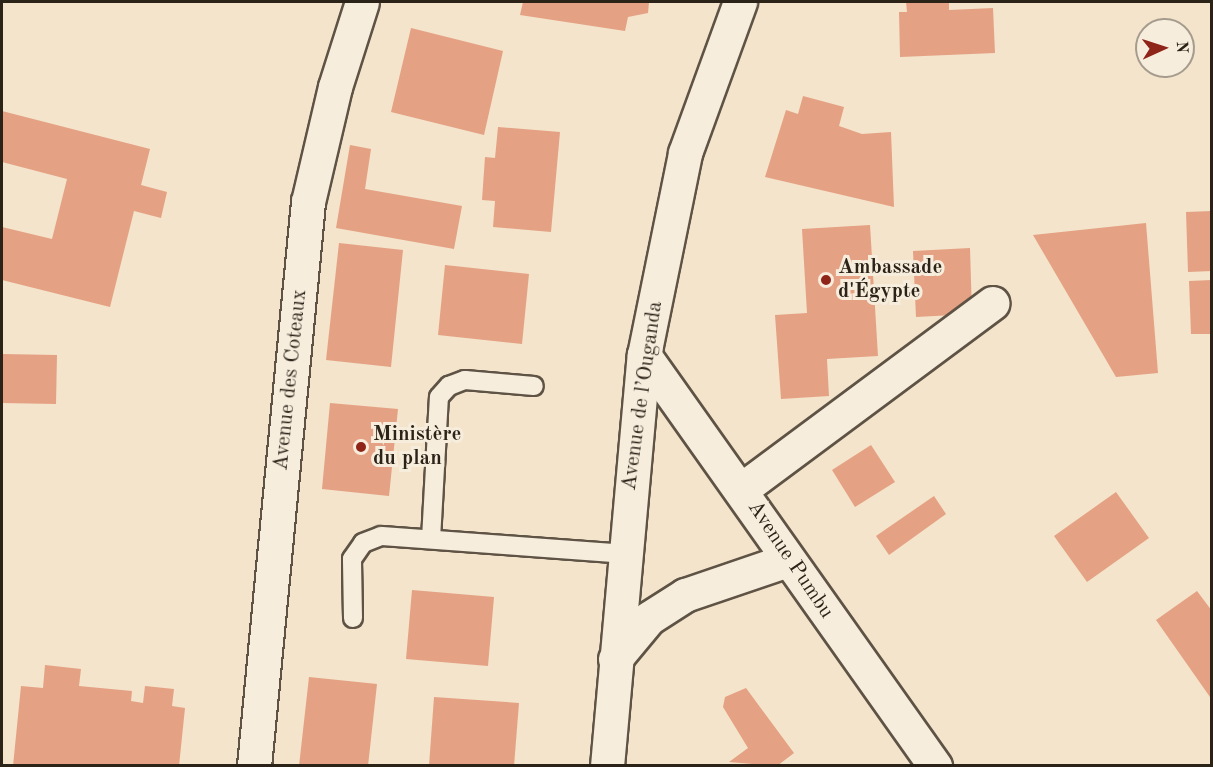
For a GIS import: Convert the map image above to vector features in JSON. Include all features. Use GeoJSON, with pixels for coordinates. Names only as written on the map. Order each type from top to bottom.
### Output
{"type":"FeatureCollection","features":[{"type":"Feature","properties":{"kind":"street","name":"Avenue des Coteaux"},"geometry":{"type":"LineString","coordinates":[[254,765],[308,202],[335,87],[362,2]]}},
{"type":"Feature","properties":{"kind":"street","name":"Avenue de l’Ouganda"},"geometry":{"type":"LineString","coordinates":[[607,765],[624,554],[644,355],[684,153],[740,2]]}},
{"type":"Feature","properties":{"kind":"street"},"geometry":{"type":"LineString","coordinates":[[742,489],[992,303]]}},
{"type":"Feature","properties":{"kind":"street","name":"Avenue Pumbu"},"geometry":{"type":"LineString","coordinates":[[644,355],[742,489],[788,560],[935,765]]}},
{"type":"Feature","properties":{"kind":"street"},"geometry":{"type":"LineString","coordinates":[[615,659],[649,618],[685,595],[788,560]]}},
{"type":"Feature","properties":{"kind":"lane"},"geometry":{"type":"LineString","coordinates":[[431,539],[439,397],[449,386],[465,380],[534,387]]}},
{"type":"Feature","properties":{"kind":"lane"},"geometry":{"type":"LineString","coordinates":[[353,618],[352,559],[363,543],[381,536],[624,554]]}},
{"type":"Feature","properties":{"kind":"building"},"geometry":{"type":"Polygon","coordinates":[[[523,2],[649,2],[648,13],[628,17],[625,31],[520,15],[523,2]]]}},
{"type":"Feature","properties":{"kind":"building"},"geometry":{"type":"Polygon","coordinates":[[[906,2],[949,2],[949,10],[993,8],[995,53],[900,57],[899,12],[907,12],[906,2]]]}},
{"type":"Feature","properties":{"kind":"building"},"geometry":{"type":"Polygon","coordinates":[[[411,28],[503,51],[484,135],[391,112],[411,28]]]}},
{"type":"Feature","properties":{"kind":"building"},"geometry":{"type":"Polygon","coordinates":[[[803,96],[844,107],[839,126],[862,134],[891,132],[894,207],[765,177],[786,110],[798,114],[803,96]]]}},
{"type":"Feature","properties":{"kind":"building"},"geometry":{"type":"Polygon","coordinates":[[[2,111],[150,149],[141,185],[167,192],[161,218],[134,211],[110,307],[2,280],[2,227],[52,239],[67,179],[2,162],[2,111]]]}},
{"type":"Feature","properties":{"kind":"building"},"geometry":{"type":"Polygon","coordinates":[[[498,127],[560,132],[551,232],[493,227],[495,201],[482,200],[485,157],[495,158],[498,127]]]}},
{"type":"Feature","properties":{"kind":"building"},"geometry":{"type":"Polygon","coordinates":[[[350,145],[371,149],[365,189],[462,206],[454,249],[336,228],[350,145]]]}},
{"type":"Feature","properties":{"kind":"building"},"geometry":{"type":"Polygon","coordinates":[[[1212,211],[1212,271],[1188,272],[1186,212],[1212,211]]]}},
{"type":"Feature","properties":{"kind":"building"},"geometry":{"type":"Polygon","coordinates":[[[1146,223],[1158,373],[1116,377],[1033,235],[1146,223]]]}},
{"type":"Feature","properties":{"kind":"building"},"geometry":{"type":"Polygon","coordinates":[[[870,225],[878,356],[827,359],[829,396],[781,399],[775,315],[807,313],[802,229],[870,225]]]}},
{"type":"Feature","properties":{"kind":"building"},"geometry":{"type":"Polygon","coordinates":[[[339,243],[403,250],[391,367],[326,360],[339,243]]]}},
{"type":"Feature","properties":{"kind":"building"},"geometry":{"type":"Polygon","coordinates":[[[970,248],[972,314],[916,317],[913,251],[970,248]]]}},
{"type":"Feature","properties":{"kind":"building"},"geometry":{"type":"Polygon","coordinates":[[[445,265],[529,274],[522,344],[438,335],[445,265]]]}},
{"type":"Feature","properties":{"kind":"building"},"geometry":{"type":"Polygon","coordinates":[[[1212,280],[1212,334],[1191,334],[1189,281],[1212,280]]]}},
{"type":"Feature","properties":{"kind":"building"},"geometry":{"type":"Polygon","coordinates":[[[2,354],[57,355],[56,404],[2,403],[2,354]]]}},
{"type":"Feature","properties":{"kind":"building"},"geometry":{"type":"Polygon","coordinates":[[[330,403],[398,409],[389,496],[322,489],[330,403]]]}},
{"type":"Feature","properties":{"kind":"building"},"geometry":{"type":"Polygon","coordinates":[[[871,445],[895,482],[855,507],[832,470],[871,445]]]}},
{"type":"Feature","properties":{"kind":"building"},"geometry":{"type":"Polygon","coordinates":[[[1116,492],[1149,538],[1087,582],[1054,536],[1116,492]]]}},
{"type":"Feature","properties":{"kind":"building"},"geometry":{"type":"Polygon","coordinates":[[[934,496],[946,514],[889,555],[876,536],[934,496]]]}},
{"type":"Feature","properties":{"kind":"building"},"geometry":{"type":"Polygon","coordinates":[[[412,590],[494,597],[488,666],[406,659],[412,590]]]}},
{"type":"Feature","properties":{"kind":"building"},"geometry":{"type":"Polygon","coordinates":[[[1197,591],[1212,611],[1210,697],[1156,620],[1197,591]]]}},
{"type":"Feature","properties":{"kind":"building"},"geometry":{"type":"Polygon","coordinates":[[[45,665],[81,669],[79,686],[132,691],[131,701],[143,703],[145,686],[174,689],[172,706],[185,708],[179,766],[13,766],[21,686],[43,688],[45,665]]]}},
{"type":"Feature","properties":{"kind":"building"},"geometry":{"type":"Polygon","coordinates":[[[309,677],[377,684],[368,766],[299,766],[309,677]]]}},
{"type":"Feature","properties":{"kind":"building"},"geometry":{"type":"Polygon","coordinates":[[[746,688],[794,753],[777,766],[729,762],[748,748],[723,707],[725,697],[746,688]]]}},
{"type":"Feature","properties":{"kind":"building"},"geometry":{"type":"Polygon","coordinates":[[[434,697],[519,703],[514,766],[429,766],[434,697]]]}},
{"type":"Feature","properties":{"kind":"place","name":"Ambassade d'Égypte"},"geometry":{"type":"Point","coordinates":[826,280]}},
{"type":"Feature","properties":{"kind":"place","name":"Ministère du plan"},"geometry":{"type":"Point","coordinates":[361,447]}}]}
